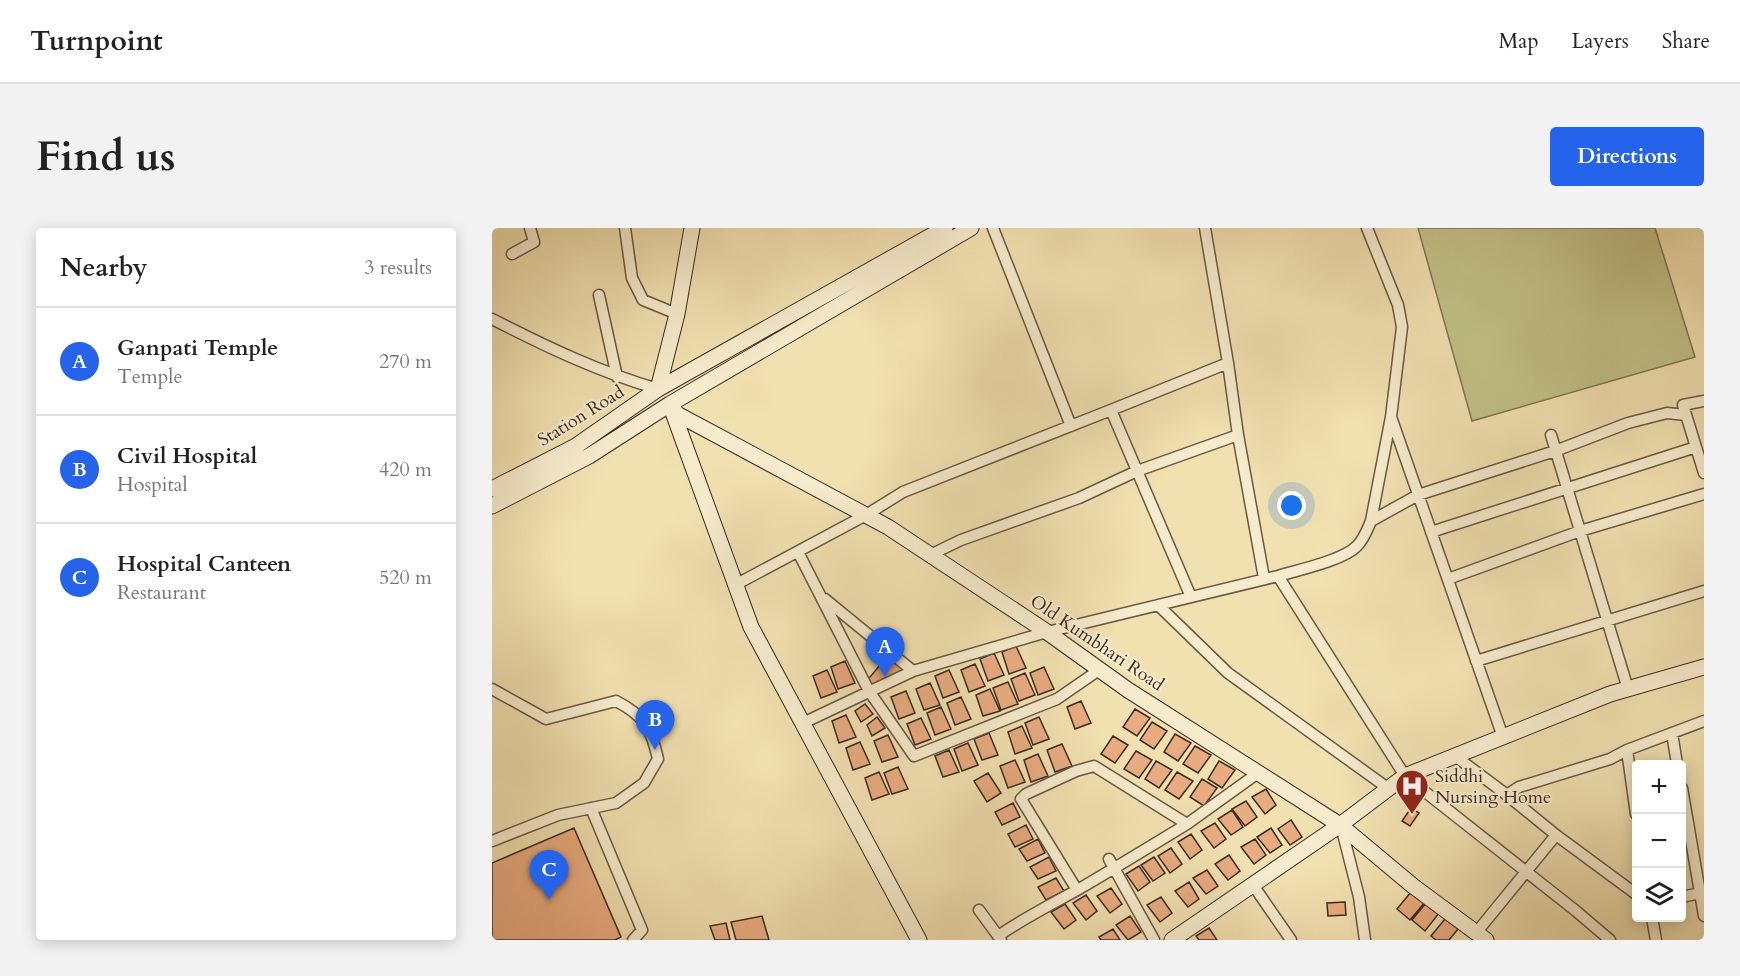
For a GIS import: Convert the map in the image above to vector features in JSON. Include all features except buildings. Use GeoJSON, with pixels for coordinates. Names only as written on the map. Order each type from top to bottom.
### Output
{"type":"FeatureCollection","features":[{"type":"Feature","properties":{"kind":"main road"},"geometry":{"type":"LineString","coordinates":[[658,389],[677,314],[692,228]]}},
{"type":"Feature","properties":{"kind":"main road","name":"Station Road"},"geometry":{"type":"LineString","coordinates":[[492,489],[576,446],[658,389],[945,228]]}},
{"type":"Feature","properties":{"kind":"main road"},"geometry":{"type":"LineString","coordinates":[[492,506],[589,456],[670,404],[971,228]]}},
{"type":"Feature","properties":{"kind":"main road"},"geometry":{"type":"LineString","coordinates":[[670,404],[751,627],[919,940]]}},
{"type":"Feature","properties":{"kind":"main road","name":"Old Kumbhari Road"},"geometry":{"type":"LineString","coordinates":[[670,404],[677,414],[867,515],[930,555],[1047,632],[1099,670],[1341,825],[1413,886],[1481,936]]}},
{"type":"Feature","properties":{"kind":"main road"},"geometry":{"type":"LineString","coordinates":[[1172,940],[1341,825],[1405,776],[1628,689],[1704,667]]}},
{"type":"Feature","properties":{"kind":"street"},"geometry":{"type":"LineString","coordinates":[[512,254],[534,242],[530,228]]}},
{"type":"Feature","properties":{"kind":"street"},"geometry":{"type":"LineString","coordinates":[[625,228],[632,278],[643,300],[677,314]]}},
{"type":"Feature","properties":{"kind":"street"},"geometry":{"type":"LineString","coordinates":[[993,228],[1071,426]]}},
{"type":"Feature","properties":{"kind":"street"},"geometry":{"type":"LineString","coordinates":[[1205,228],[1238,435],[1264,578]]}},
{"type":"Feature","properties":{"kind":"street"},"geometry":{"type":"LineString","coordinates":[[802,723],[913,671],[1047,632],[1278,576],[1347,554],[1358,546],[1371,521],[1391,417],[1402,327],[1402,316],[1368,228]]}},
{"type":"Feature","properties":{"kind":"street"},"geometry":{"type":"LineString","coordinates":[[599,295],[617,377]]}},
{"type":"Feature","properties":{"kind":"street"},"geometry":{"type":"LineString","coordinates":[[492,319],[549,348],[617,377],[658,389]]}},
{"type":"Feature","properties":{"kind":"street"},"geometry":{"type":"LineString","coordinates":[[735,585],[867,515],[903,492],[1228,363]]}},
{"type":"Feature","properties":{"kind":"street"},"geometry":{"type":"LineString","coordinates":[[1704,401],[1683,405],[1704,472]]}},
{"type":"Feature","properties":{"kind":"street"},"geometry":{"type":"LineString","coordinates":[[1111,410],[1191,597]]}},
{"type":"Feature","properties":{"kind":"street"},"geometry":{"type":"LineString","coordinates":[[1371,521],[1418,495],[1555,451],[1628,423],[1667,413],[1686,415]]}},
{"type":"Feature","properties":{"kind":"street"},"geometry":{"type":"LineString","coordinates":[[1391,417],[1503,737]]}},
{"type":"Feature","properties":{"kind":"street"},"geometry":{"type":"LineString","coordinates":[[930,555],[961,540],[1079,498],[1137,471],[1238,435]]}},
{"type":"Feature","properties":{"kind":"street"},"geometry":{"type":"LineString","coordinates":[[1551,435],[1628,689]]}},
{"type":"Feature","properties":{"kind":"street"},"geometry":{"type":"LineString","coordinates":[[1431,532],[1696,447]]}},
{"type":"Feature","properties":{"kind":"street"},"geometry":{"type":"LineString","coordinates":[[1448,579],[1580,531],[1704,494]]}},
{"type":"Feature","properties":{"kind":"street"},"geometry":{"type":"LineString","coordinates":[[798,552],[869,691],[914,756],[1057,699],[1099,670]]}},
{"type":"Feature","properties":{"kind":"street"},"geometry":{"type":"LineString","coordinates":[[1278,576],[1405,776],[1610,940]]}},
{"type":"Feature","properties":{"kind":"street"},"geometry":{"type":"LineString","coordinates":[[1476,661],[1704,591]]}},
{"type":"Feature","properties":{"kind":"street"},"geometry":{"type":"LineString","coordinates":[[820,595],[913,671]]}},
{"type":"Feature","properties":{"kind":"street"},"geometry":{"type":"LineString","coordinates":[[1158,605],[1228,673],[1389,789]]}},
{"type":"Feature","properties":{"kind":"street"},"geometry":{"type":"LineString","coordinates":[[492,688],[546,719],[616,701],[635,710],[653,734],[658,759],[644,783],[616,803],[558,815],[492,841]]}},
{"type":"Feature","properties":{"kind":"street"},"geometry":{"type":"LineString","coordinates":[[1507,795],[1519,787],[1610,759],[1627,750],[1704,722]]}},
{"type":"Feature","properties":{"kind":"street"},"geometry":{"type":"LineString","coordinates":[[1672,733],[1676,760]]}},
{"type":"Feature","properties":{"kind":"street"},"geometry":{"type":"LineString","coordinates":[[1627,750],[1632,786]]}},
{"type":"Feature","properties":{"kind":"street"},"geometry":{"type":"LineString","coordinates":[[1455,756],[1556,836],[1632,891]]}},
{"type":"Feature","properties":{"kind":"street"},"geometry":{"type":"LineString","coordinates":[[1077,890],[1021,799],[1026,794],[1076,771],[1094,766],[1186,824]]}},
{"type":"Feature","properties":{"kind":"street"},"geometry":{"type":"LineString","coordinates":[[979,910],[999,938],[1015,925],[1077,890],[1111,864],[1186,824],[1258,772]]}},
{"type":"Feature","properties":{"kind":"street"},"geometry":{"type":"LineString","coordinates":[[1686,805],[1699,861],[1700,893],[1704,912]]}},
{"type":"Feature","properties":{"kind":"street"},"geometry":{"type":"LineString","coordinates":[[591,808],[642,930],[633,940]]}},
{"type":"Feature","properties":{"kind":"street"},"geometry":{"type":"LineString","coordinates":[[1341,825],[1359,897],[1365,940]]}},
{"type":"Feature","properties":{"kind":"street"},"geometry":{"type":"LineString","coordinates":[[1481,936],[1556,836]]}},
{"type":"Feature","properties":{"kind":"street"},"geometry":{"type":"LineString","coordinates":[[1111,864],[1154,940]]}},
{"type":"Feature","properties":{"kind":"street"},"geometry":{"type":"LineString","coordinates":[[1253,885],[1291,940]]}},
{"type":"Feature","properties":{"kind":"street"},"geometry":{"type":"LineString","coordinates":[[1686,896],[1700,893]]}},
{"type":"Feature","properties":{"kind":"street"},"geometry":{"type":"LineString","coordinates":[[1653,922],[1656,940]]}},
{"type":"Feature","properties":{"kind":"shaded area"},"geometry":{"type":"Polygon","coordinates":[[[1418,228],[1655,228],[1695,357],[1472,421],[1418,228]]]}},
{"type":"Feature","properties":{"kind":"place","name":"Ganpati Temple"},"geometry":{"type":"Point","coordinates":[885,677]}},
{"type":"Feature","properties":{"kind":"place","name":"Civil Hospital"},"geometry":{"type":"Point","coordinates":[655,750]}},
{"type":"Feature","properties":{"kind":"place","name":"Siddhi Nursing Home"},"geometry":{"type":"Point","coordinates":[1412,815]}},
{"type":"Feature","properties":{"kind":"place","name":"Hospital Canteen"},"geometry":{"type":"Point","coordinates":[549,900]}}]}
